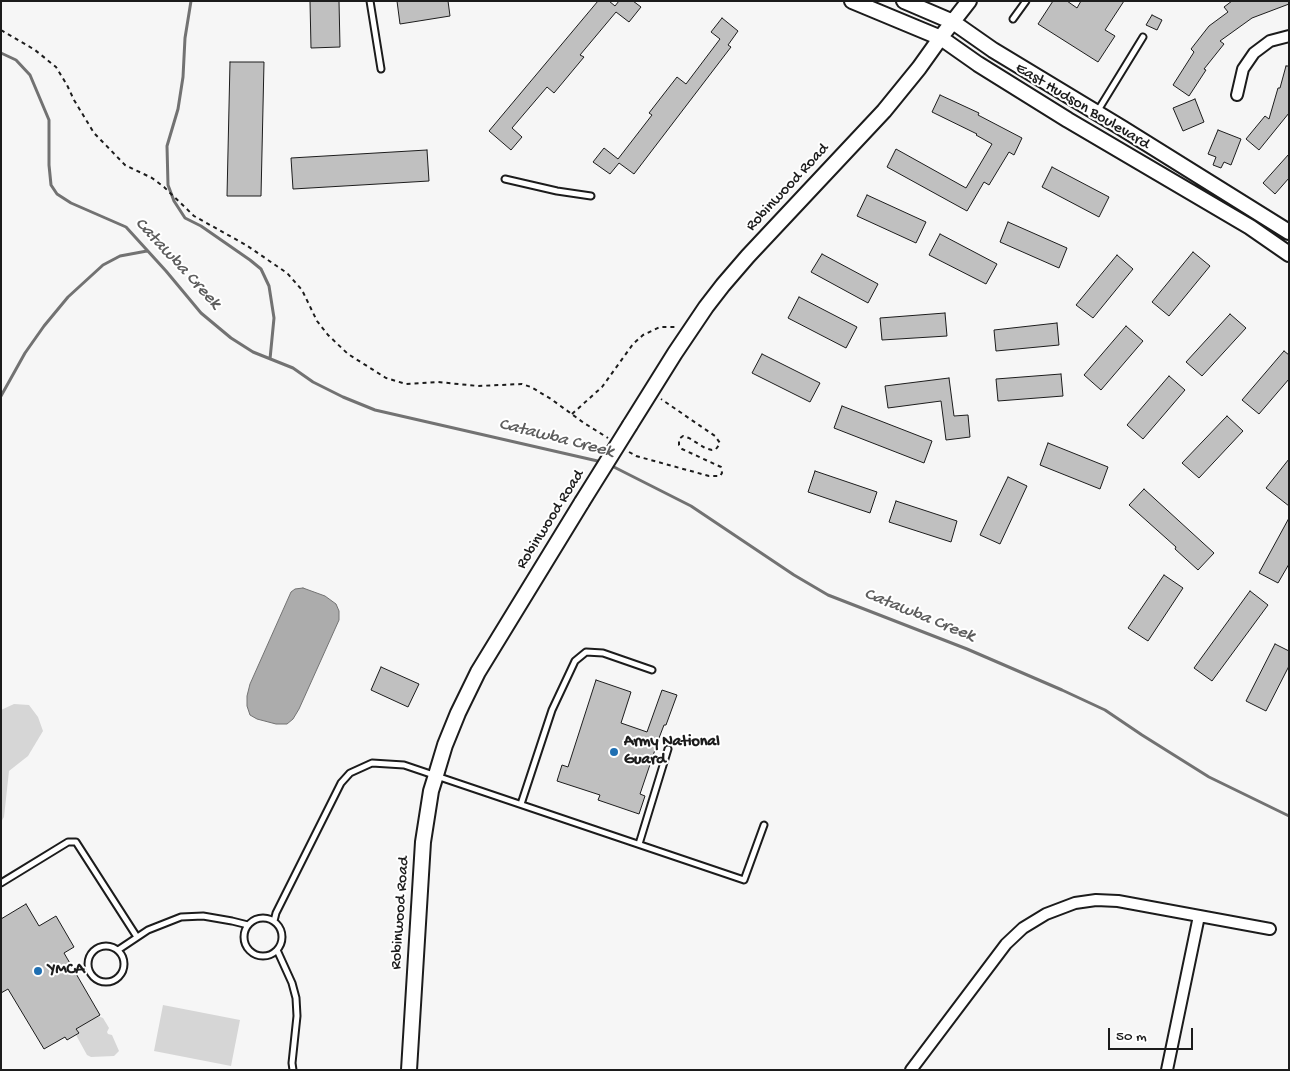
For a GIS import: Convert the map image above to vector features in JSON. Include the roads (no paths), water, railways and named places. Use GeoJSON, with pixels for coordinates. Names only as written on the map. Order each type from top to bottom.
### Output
{"type":"FeatureCollection","features":[{"type":"Feature","properties":{"kind":"main road","name":"East Hudson Boulevard"},"geometry":{"type":"LineString","coordinates":[[852,1],[941,38],[1011,85],[1250,227],[1284,250]]}},
{"type":"Feature","properties":{"kind":"main road","name":"East Hudson Boulevard"},"geometry":{"type":"LineString","coordinates":[[904,1],[953,22],[993,50],[1288,232]]}},
{"type":"Feature","properties":{"kind":"main road","name":"Robinwood Road"},"geometry":{"type":"LineString","coordinates":[[409,1070],[423,842],[431,791],[445,745],[478,672],[650,392],[691,329],[723,285],[884,110],[919,68],[969,1]]}},
{"type":"Feature","properties":{"kind":"street"},"geometry":{"type":"LineString","coordinates":[[1237,95],[1243,69],[1254,53],[1270,41],[1289,36]]}},
{"type":"Feature","properties":{"kind":"street"},"geometry":{"type":"LineString","coordinates":[[1284,250],[1288,232]]}},
{"type":"Feature","properties":{"kind":"street"},"geometry":{"type":"LineString","coordinates":[[917,1068],[989,964],[1023,928],[1046,914],[1075,903],[1096,900],[1118,901],[1270,929]]}},
{"type":"Feature","properties":{"kind":"street"},"geometry":{"type":"LineString","coordinates":[[1167,1070],[1199,916]]}},
{"type":"Feature","properties":{"kind":"lane"},"geometry":{"type":"LineString","coordinates":[[370,1],[382,69]]}},
{"type":"Feature","properties":{"kind":"lane"},"geometry":{"type":"LineString","coordinates":[[1013,19],[1026,1]]}},
{"type":"Feature","properties":{"kind":"lane"},"geometry":{"type":"LineString","coordinates":[[1096,112],[1144,37]]}},
{"type":"Feature","properties":{"kind":"lane"},"geometry":{"type":"LineString","coordinates":[[505,179],[557,191],[591,196]]}},
{"type":"Feature","properties":{"kind":"lane"},"geometry":{"type":"LineString","coordinates":[[521,804],[552,710],[575,661],[586,652],[603,653],[652,670]]}},
{"type":"Feature","properties":{"kind":"lane"},"geometry":{"type":"LineString","coordinates":[[639,844],[668,749]]}},
{"type":"Feature","properties":{"kind":"lane"},"geometry":{"type":"LineString","coordinates":[[271,920],[341,783],[350,773],[372,763],[404,765],[436,775],[744,880],[764,825]]}},
{"type":"Feature","properties":{"kind":"lane"},"geometry":{"type":"LineString","coordinates":[[1,883],[68,842],[76,842],[137,937]]}},
{"type":"Feature","properties":{"kind":"lane"},"geometry":{"type":"LineString","coordinates":[[118,950],[148,930],[181,917],[203,916],[232,921],[246,928]]}},
{"type":"Feature","properties":{"kind":"lane"},"geometry":{"type":"LineString","coordinates":[[257,919],[271,920],[278,925],[282,935],[280,946],[272,954],[259,956],[248,949],[245,943],[246,928],[257,919]]}},
{"type":"Feature","properties":{"kind":"lane"},"geometry":{"type":"LineString","coordinates":[[101,946],[113,947],[118,950],[124,959],[120,975],[111,981],[105,982],[94,978],[88,969],[87,963],[91,952],[101,946]]}},
{"type":"Feature","properties":{"kind":"lane"},"geometry":{"type":"LineString","coordinates":[[277,950],[292,983],[296,998],[297,1016],[292,1063],[293,1070]]}},
{"type":"Feature","properties":{"kind":"waterway"},"geometry":{"type":"LineString","coordinates":[[191,1],[185,38],[183,77],[178,109],[167,146],[168,185],[174,201],[185,218],[201,226],[261,269],[269,286],[274,318],[270,359]]}},
{"type":"Feature","properties":{"kind":"waterway","name":"Catawba Creek"},"geometry":{"type":"LineString","coordinates":[[1,53],[16,60],[30,75],[49,120],[51,185],[57,194],[71,203],[126,227],[201,313],[231,338],[253,352],[293,368],[313,382],[375,410],[602,462]]}},
{"type":"Feature","properties":{"kind":"waterway"},"geometry":{"type":"LineString","coordinates":[[1,396],[25,353],[68,297],[103,265],[120,256],[147,251]]}},
{"type":"Feature","properties":{"kind":"waterway","name":"Catawba Creek"},"geometry":{"type":"LineString","coordinates":[[610,465],[691,506],[794,575],[828,595],[967,649],[1105,710],[1209,777],[1289,816]]}},
{"type":"Feature","properties":{"kind":"place","name":"Army National Guard"},"geometry":{"type":"Point","coordinates":[614,752]}},
{"type":"Feature","properties":{"kind":"place","name":"YMCA"},"geometry":{"type":"Point","coordinates":[38,971]}}]}
